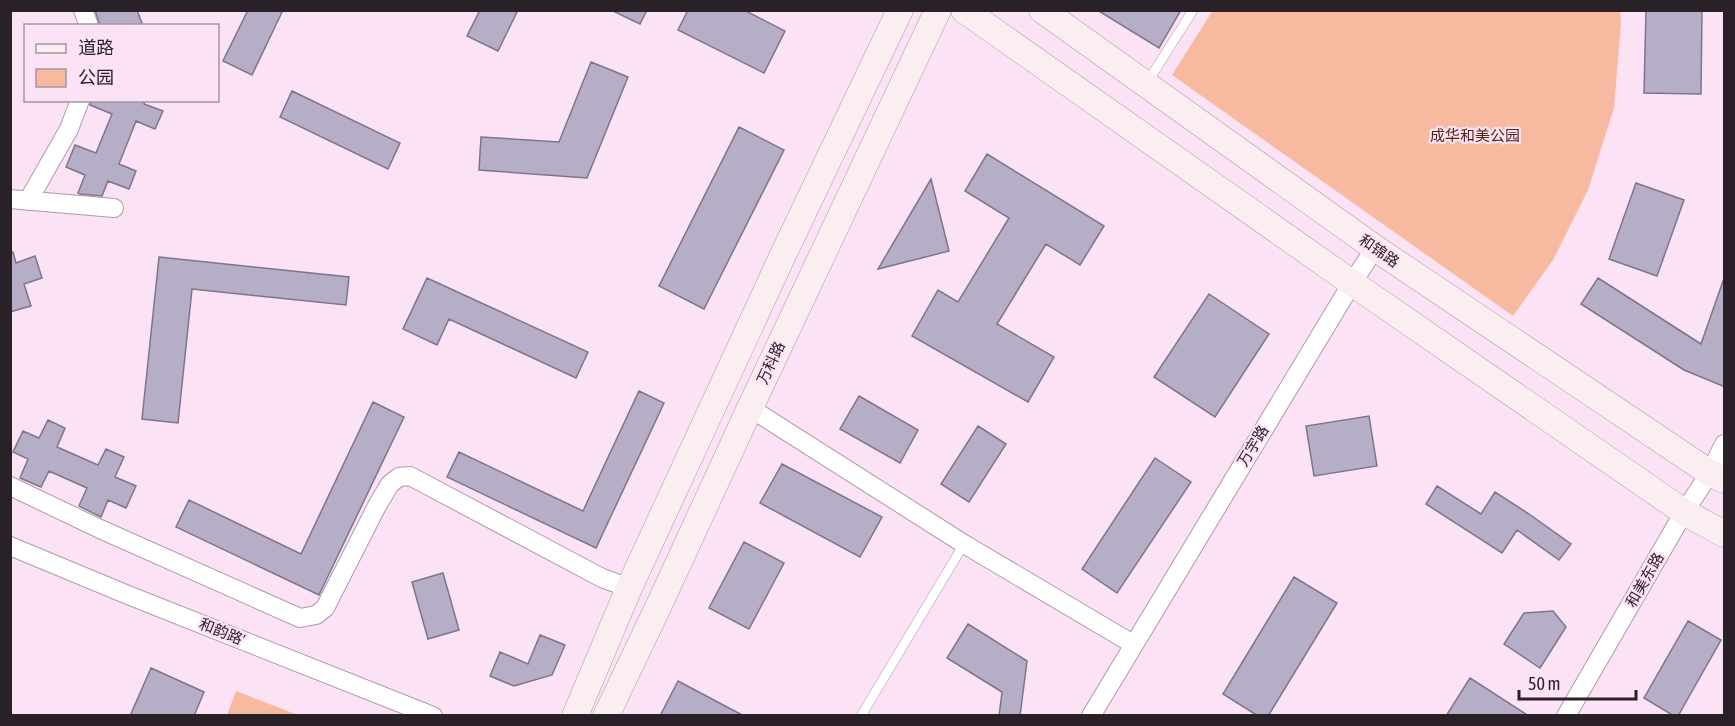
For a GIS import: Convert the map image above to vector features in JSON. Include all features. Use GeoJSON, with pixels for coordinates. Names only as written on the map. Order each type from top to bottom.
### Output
{"type":"FeatureCollection","features":[{"type":"Feature","properties":{"kind":"street"},"geometry":{"type":"LineString","coordinates":[[575,716],[629,588],[782,257],[900,10]]}},
{"type":"Feature","properties":{"kind":"street","name":"万科路"},"geometry":{"type":"LineString","coordinates":[[606,716],[938,10]]}},
{"type":"Feature","properties":{"kind":"street"},"geometry":{"type":"LineString","coordinates":[[964,10],[1352,283],[1684,512],[1725,534]]}},
{"type":"Feature","properties":{"kind":"street","name":"和锦路"},"geometry":{"type":"LineString","coordinates":[[1042,10],[1375,248],[1717,476]]}},
{"type":"Feature","properties":{"kind":"street"},"geometry":{"type":"LineString","coordinates":[[19,200],[48,168],[69,129],[79,102]]}},
{"type":"Feature","properties":{"kind":"street"},"geometry":{"type":"LineString","coordinates":[[19,200],[114,208]]}},
{"type":"Feature","properties":{"kind":"street","name":"万宇路"},"geometry":{"type":"LineString","coordinates":[[1092,716],[1133,644],[1375,248]]}},
{"type":"Feature","properties":{"kind":"street"},"geometry":{"type":"LineString","coordinates":[[750,408],[964,544],[1133,644]]}},
{"type":"Feature","properties":{"kind":"street","name":"和美东路"},"geometry":{"type":"LineString","coordinates":[[1566,716],[1684,512],[1717,476],[1725,444]]}},
{"type":"Feature","properties":{"kind":"street"},"geometry":{"type":"LineString","coordinates":[[10,486],[111,534],[300,618],[316,615],[325,608],[378,504],[390,484],[399,477],[410,476],[602,578],[629,588]]}},
{"type":"Feature","properties":{"kind":"street","name":"和韵路’"},"geometry":{"type":"LineString","coordinates":[[10,546],[433,716]]}},
{"type":"Feature","properties":{"kind":"lane"},"geometry":{"type":"LineString","coordinates":[[1146,85],[1193,10]]}},
{"type":"Feature","properties":{"kind":"lane"},"geometry":{"type":"LineString","coordinates":[[861,716],[964,544]]}},
{"type":"Feature","properties":{"kind":"green space","name":"成华和美公园"},"geometry":{"type":"Polygon","coordinates":[[[1213,10],[1620,11],[1614,108],[1588,190],[1553,260],[1513,316],[1172,75],[1213,10]]]}},
{"type":"Feature","properties":{"kind":"green space"},"geometry":{"type":"Polygon","coordinates":[[[236,691],[298,715],[227,715],[236,691]]]}},
{"type":"Feature","properties":{"kind":"building"},"geometry":{"type":"Polygon","coordinates":[[[95,10],[137,10],[142,24],[99,24],[95,10]]]}},
{"type":"Feature","properties":{"kind":"building"},"geometry":{"type":"Polygon","coordinates":[[[248,10],[283,10],[252,75],[223,61],[248,10]]]}},
{"type":"Feature","properties":{"kind":"building"},"geometry":{"type":"Polygon","coordinates":[[[480,10],[518,10],[498,51],[467,36],[480,10]]]}},
{"type":"Feature","properties":{"kind":"building"},"geometry":{"type":"Polygon","coordinates":[[[611,10],[647,10],[640,24],[611,10]]]}},
{"type":"Feature","properties":{"kind":"building"},"geometry":{"type":"Polygon","coordinates":[[[688,10],[744,10],[785,31],[764,73],[678,30],[688,10]]]}},
{"type":"Feature","properties":{"kind":"building"},"geometry":{"type":"Polygon","coordinates":[[[1097,10],[1181,10],[1159,48],[1097,10]]]}},
{"type":"Feature","properties":{"kind":"building"},"geometry":{"type":"Polygon","coordinates":[[[1646,10],[1702,10],[1701,94],[1644,93],[1646,10]]]}},
{"type":"Feature","properties":{"kind":"building"},"geometry":{"type":"Polygon","coordinates":[[[591,62],[628,77],[587,178],[479,170],[481,137],[559,142],[591,62]]]}},
{"type":"Feature","properties":{"kind":"building"},"geometry":{"type":"Polygon","coordinates":[[[292,91],[400,143],[388,169],[280,117],[292,91]]]}},
{"type":"Feature","properties":{"kind":"building"},"geometry":{"type":"Polygon","coordinates":[[[91,102],[144,102],[144,104],[163,111],[155,129],[136,121],[119,164],[136,171],[129,189],[108,181],[102,196],[78,193],[85,175],[66,167],[75,145],[96,153],[112,114],[90,105],[91,102]]]}},
{"type":"Feature","properties":{"kind":"building"},"geometry":{"type":"Polygon","coordinates":[[[739,127],[784,150],[704,309],[659,286],[739,127]]]}},
{"type":"Feature","properties":{"kind":"building"},"geometry":{"type":"Polygon","coordinates":[[[987,154],[1104,226],[1080,265],[1046,244],[997,324],[1054,357],[1028,402],[912,336],[938,290],[958,302],[1009,218],[965,191],[987,154]]]}},
{"type":"Feature","properties":{"kind":"building"},"geometry":{"type":"Polygon","coordinates":[[[931,179],[949,251],[878,269],[931,179]]]}},
{"type":"Feature","properties":{"kind":"building"},"geometry":{"type":"Polygon","coordinates":[[[1636,183],[1684,200],[1657,276],[1609,259],[1636,183]]]}},
{"type":"Feature","properties":{"kind":"building"},"geometry":{"type":"Polygon","coordinates":[[[10,252],[13,252],[16,263],[35,256],[42,278],[24,284],[31,306],[10,312],[10,252]]]}},
{"type":"Feature","properties":{"kind":"building"},"geometry":{"type":"Polygon","coordinates":[[[159,257],[349,277],[346,305],[192,289],[178,423],[142,419],[159,257]]]}},
{"type":"Feature","properties":{"kind":"building"},"geometry":{"type":"Polygon","coordinates":[[[427,278],[588,352],[576,378],[449,319],[437,345],[403,329],[427,278]]]}},
{"type":"Feature","properties":{"kind":"building"},"geometry":{"type":"Polygon","coordinates":[[[1598,278],[1701,344],[1723,281],[1725,282],[1725,387],[1684,370],[1581,304],[1598,278]]]}},
{"type":"Feature","properties":{"kind":"building"},"geometry":{"type":"Polygon","coordinates":[[[1209,294],[1269,334],[1215,417],[1154,377],[1209,294]]]}},
{"type":"Feature","properties":{"kind":"building"},"geometry":{"type":"Polygon","coordinates":[[[639,391],[664,403],[596,548],[447,477],[459,452],[583,511],[639,391]]]}},
{"type":"Feature","properties":{"kind":"building"},"geometry":{"type":"Polygon","coordinates":[[[859,396],[918,430],[900,463],[840,429],[859,396]]]}},
{"type":"Feature","properties":{"kind":"building"},"geometry":{"type":"Polygon","coordinates":[[[373,402],[404,417],[319,595],[176,527],[189,500],[301,554],[373,402]]]}},
{"type":"Feature","properties":{"kind":"building"},"geometry":{"type":"Polygon","coordinates":[[[1369,416],[1377,466],[1314,476],[1306,426],[1369,416]]]}},
{"type":"Feature","properties":{"kind":"building"},"geometry":{"type":"Polygon","coordinates":[[[48,420],[65,428],[57,447],[98,465],[106,449],[124,457],[115,477],[136,486],[126,508],[108,500],[101,517],[79,506],[87,488],[49,471],[41,487],[20,478],[28,459],[13,452],[23,431],[39,438],[48,420]]]}},
{"type":"Feature","properties":{"kind":"building"},"geometry":{"type":"Polygon","coordinates":[[[978,426],[1006,444],[969,502],[941,484],[978,426]]]}},
{"type":"Feature","properties":{"kind":"building"},"geometry":{"type":"Polygon","coordinates":[[[1155,458],[1191,482],[1117,593],[1082,569],[1155,458]]]}},
{"type":"Feature","properties":{"kind":"building"},"geometry":{"type":"Polygon","coordinates":[[[782,464],[882,517],[860,557],[760,503],[782,464]]]}},
{"type":"Feature","properties":{"kind":"building"},"geometry":{"type":"Polygon","coordinates":[[[1437,486],[1481,514],[1495,492],[1571,544],[1559,560],[1517,530],[1502,553],[1426,504],[1437,486]]]}},
{"type":"Feature","properties":{"kind":"building"},"geometry":{"type":"Polygon","coordinates":[[[744,542],[784,563],[749,629],[709,608],[744,542]]]}},
{"type":"Feature","properties":{"kind":"building"},"geometry":{"type":"Polygon","coordinates":[[[443,573],[459,630],[428,639],[412,582],[443,573]]]}},
{"type":"Feature","properties":{"kind":"building"},"geometry":{"type":"Polygon","coordinates":[[[1294,577],[1337,603],[1268,716],[1258,716],[1223,694],[1294,577]]]}},
{"type":"Feature","properties":{"kind":"building"},"geometry":{"type":"Polygon","coordinates":[[[1553,611],[1566,627],[1540,668],[1504,644],[1524,613],[1553,611]]]}},
{"type":"Feature","properties":{"kind":"building"},"geometry":{"type":"Polygon","coordinates":[[[1688,621],[1721,640],[1678,716],[1674,716],[1644,698],[1688,621]]]}},
{"type":"Feature","properties":{"kind":"building"},"geometry":{"type":"Polygon","coordinates":[[[968,624],[1027,661],[1020,716],[999,716],[1002,692],[947,658],[968,624]]]}},
{"type":"Feature","properties":{"kind":"building"},"geometry":{"type":"Polygon","coordinates":[[[540,635],[565,645],[552,675],[514,686],[490,676],[500,652],[528,664],[540,635]]]}},
{"type":"Feature","properties":{"kind":"building"},"geometry":{"type":"Polygon","coordinates":[[[151,668],[204,692],[194,716],[130,716],[151,668]]]}},
{"type":"Feature","properties":{"kind":"building"},"geometry":{"type":"Polygon","coordinates":[[[1470,678],[1529,716],[1446,716],[1470,678]]]}},
{"type":"Feature","properties":{"kind":"building"},"geometry":{"type":"Polygon","coordinates":[[[678,681],[744,716],[660,716],[678,681]]]}}]}
